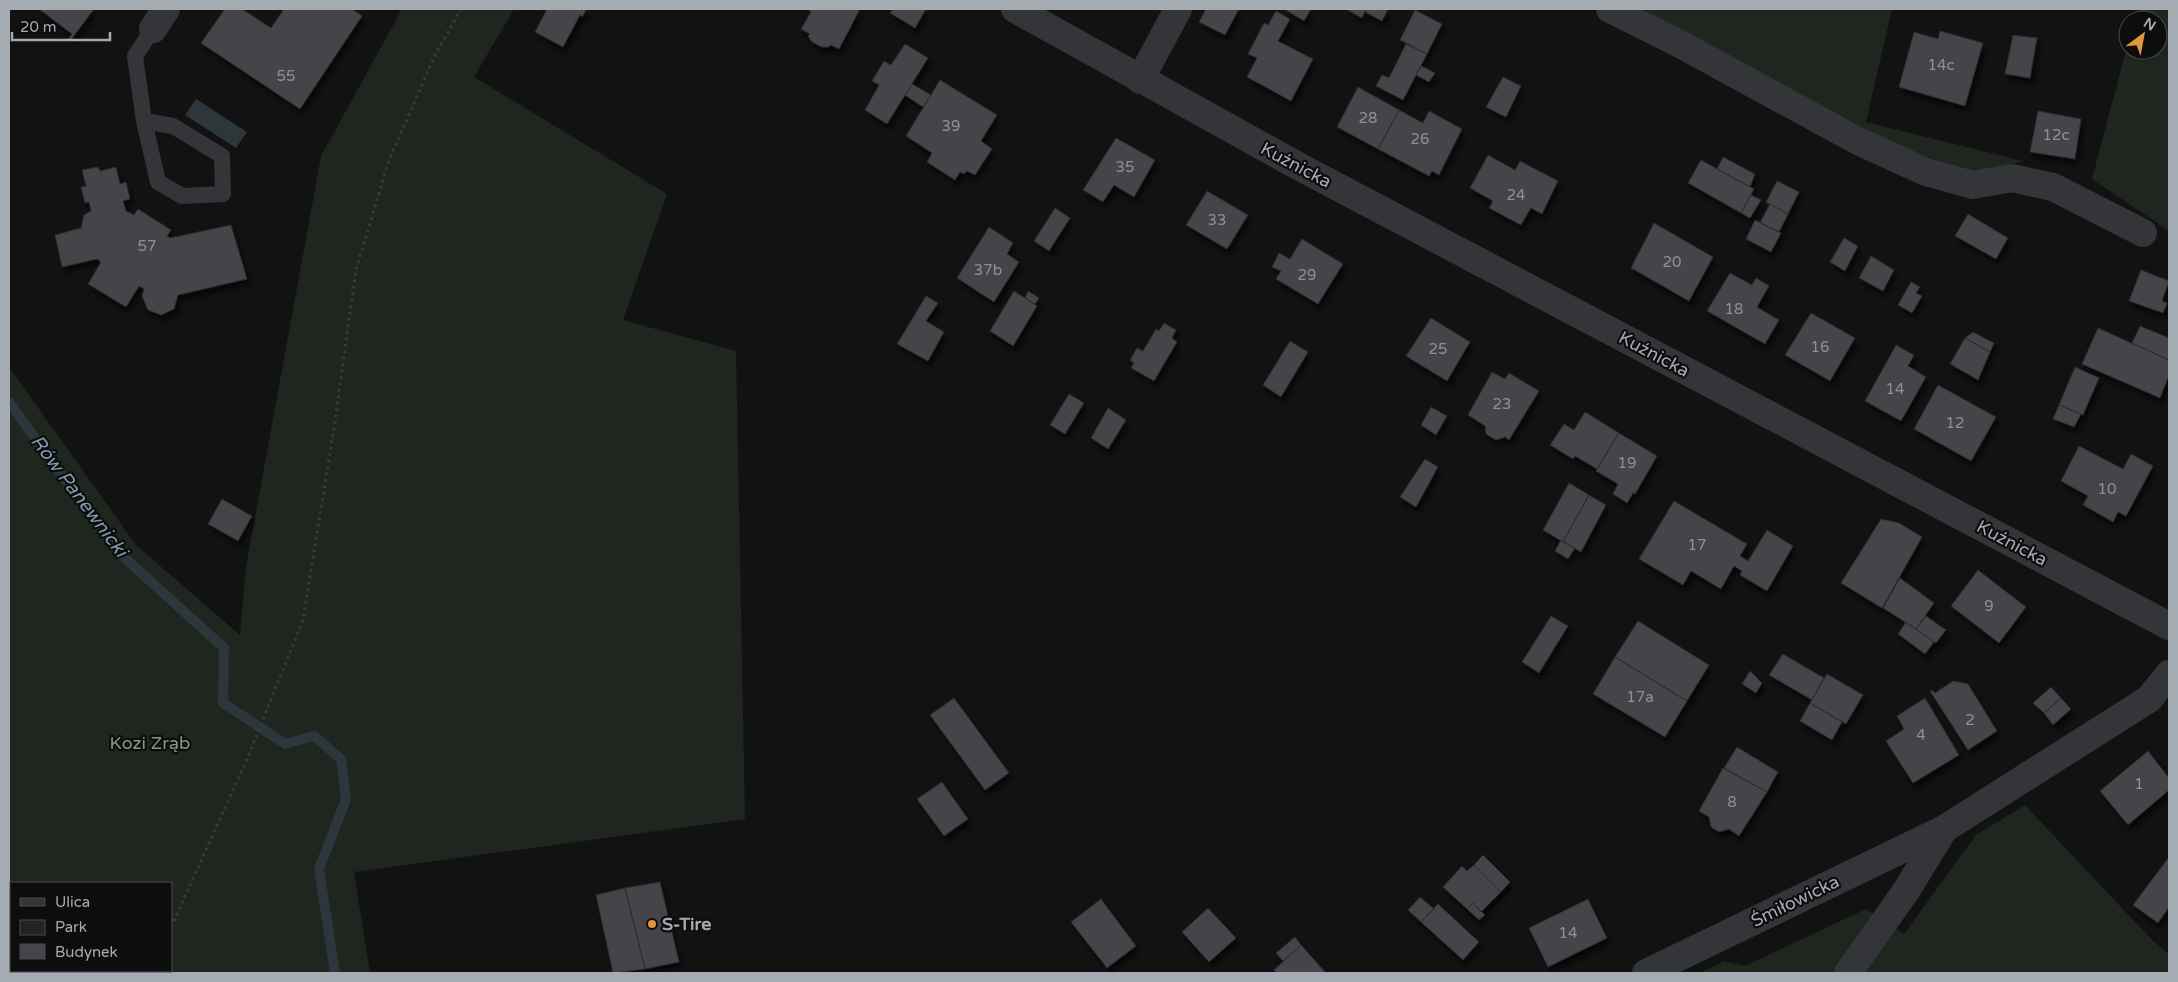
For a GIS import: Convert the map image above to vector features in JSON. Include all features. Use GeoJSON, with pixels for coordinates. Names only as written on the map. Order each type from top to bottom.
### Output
{"type":"FeatureCollection","features":[{"type":"Feature","properties":{"kind":"street","name":"Kuźnicka"},"geometry":{"type":"LineString","coordinates":[[1015,9],[1140,80],[1318,176],[2169,626]]}},
{"type":"Feature","properties":{"kind":"street"},"geometry":{"type":"LineString","coordinates":[[1140,80],[1178,9]]}},
{"type":"Feature","properties":{"kind":"street"},"geometry":{"type":"LineString","coordinates":[[1610,9],[1682,45],[1858,141],[1926,172],[1973,185],[2012,178],[2053,187],[2142,233]]}},
{"type":"Feature","properties":{"kind":"street","name":"Śmiłowicka"},"geometry":{"type":"LineString","coordinates":[[1646,973],[1944,829],[2149,700],[2169,674]]}},
{"type":"Feature","properties":{"kind":"street","name":"Śmiłowicka"},"geometry":{"type":"LineString","coordinates":[[1848,973],[1906,891],[1944,829]]}},
{"type":"Feature","properties":{"kind":"lane"},"geometry":{"type":"LineString","coordinates":[[144,121],[173,126],[222,156],[223,194],[182,196],[158,182],[144,121],[135,56],[160,19]]}},
{"type":"Feature","properties":{"kind":"path"},"geometry":{"type":"LineString","coordinates":[[172,925],[247,760],[303,620],[336,422],[356,270],[389,160],[435,55],[461,9]]}},
{"type":"Feature","properties":{"kind":"green space","name":"Kozi Zrąb"},"geometry":{"type":"Polygon","coordinates":[[[402,9],[514,9],[474,77],[667,194],[623,320],[736,351],[745,819],[354,872],[370,973],[9,973],[9,367],[136,545],[240,635],[246,567],[321,156],[402,9]]]}},
{"type":"Feature","properties":{"kind":"green space"},"geometry":{"type":"Polygon","coordinates":[[[1641,9],[1892,9],[1866,122],[2023,161],[1973,174],[1891,143],[1641,9]]]}},
{"type":"Feature","properties":{"kind":"green space"},"geometry":{"type":"Polygon","coordinates":[[[2169,9],[2169,231],[2092,179],[2124,60],[2168,60],[2168,10],[2137,10],[2169,9]]]}},
{"type":"Feature","properties":{"kind":"green space"},"geometry":{"type":"Polygon","coordinates":[[[2025,805],[2152,940],[2169,954],[2169,973],[1701,973],[1724,961],[1745,966],[1866,909],[1904,934],[1976,835],[2025,805]]]}},
{"type":"Feature","properties":{"kind":"shaded area"},"geometry":{"type":"Polygon","coordinates":[[[196,99],[247,132],[236,148],[185,115],[196,99]]]}},
{"type":"Feature","properties":{"kind":"building"},"geometry":{"type":"Polygon","coordinates":[[[39,9],[94,9],[70,41],[68,39],[72,34],[39,9]]]}},
{"type":"Feature","properties":{"kind":"building"},"geometry":{"type":"Polygon","coordinates":[[[225,9],[242,9],[271,28],[284,9],[352,9],[362,16],[300,109],[201,43],[225,9]]]}},
{"type":"Feature","properties":{"kind":"building"},"geometry":{"type":"Polygon","coordinates":[[[547,9],[587,9],[582,17],[580,15],[563,47],[535,32],[547,9]]]}},
{"type":"Feature","properties":{"kind":"building"},"geometry":{"type":"Polygon","coordinates":[[[808,9],[860,9],[839,49],[831,45],[829,47],[822,47],[812,42],[808,36],[810,34],[801,29],[811,12],[808,9]]]}},
{"type":"Feature","properties":{"kind":"building"},"geometry":{"type":"Polygon","coordinates":[[[893,9],[926,9],[915,28],[890,13],[893,9]]]}},
{"type":"Feature","properties":{"kind":"building"},"geometry":{"type":"Polygon","coordinates":[[[1206,9],[1239,9],[1225,35],[1199,22],[1206,9]]]}},
{"type":"Feature","properties":{"kind":"building"},"geometry":{"type":"Polygon","coordinates":[[[1284,9],[1311,9],[1304,21],[1284,9]]]}},
{"type":"Feature","properties":{"kind":"building"},"geometry":{"type":"Polygon","coordinates":[[[1346,9],[1366,9],[1362,18],[1346,9]]]}},
{"type":"Feature","properties":{"kind":"building"},"geometry":{"type":"Polygon","coordinates":[[[1366,9],[1388,9],[1382,21],[1365,12],[1366,9]]]}},
{"type":"Feature","properties":{"kind":"building"},"geometry":{"type":"Polygon","coordinates":[[[1415,10],[1442,24],[1427,54],[1400,40],[1415,10]]]}},
{"type":"Feature","properties":{"kind":"building"},"geometry":{"type":"Polygon","coordinates":[[[1276,11],[1290,19],[1278,41],[1313,59],[1291,101],[1247,77],[1257,58],[1248,54],[1264,23],[1268,25],[1276,11]]]}},
{"type":"Feature","properties":{"kind":"building"},"geometry":{"type":"Polygon","coordinates":[[[1940,31],[1983,43],[1965,106],[1899,87],[1914,32],[1938,39],[1940,31]]]}},
{"type":"Feature","properties":{"kind":"building"},"geometry":{"type":"Polygon","coordinates":[[[2013,35],[2037,38],[2030,78],[2005,74],[2013,35]]]}},
{"type":"Feature","properties":{"kind":"building"},"geometry":{"type":"Polygon","coordinates":[[[905,44],[928,58],[887,124],[865,110],[879,85],[872,81],[884,61],[891,65],[905,44]]]}},
{"type":"Feature","properties":{"kind":"building"},"geometry":{"type":"Polygon","coordinates":[[[1406,44],[1427,54],[1403,100],[1376,86],[1382,75],[1389,78],[1406,44]]]}},
{"type":"Feature","properties":{"kind":"building"},"geometry":{"type":"Polygon","coordinates":[[[1421,66],[1435,73],[1429,82],[1416,75],[1421,66]]]}},
{"type":"Feature","properties":{"kind":"building"},"geometry":{"type":"Polygon","coordinates":[[[1503,77],[1521,86],[1506,117],[1486,107],[1503,77]]]}},
{"type":"Feature","properties":{"kind":"building"},"geometry":{"type":"Polygon","coordinates":[[[940,80],[997,115],[981,141],[992,149],[975,175],[967,171],[964,174],[960,172],[955,180],[927,162],[932,153],[906,136],[940,80]]]}},
{"type":"Feature","properties":{"kind":"building"},"geometry":{"type":"Polygon","coordinates":[[[912,84],[931,95],[923,107],[905,95],[912,84]]]}},
{"type":"Feature","properties":{"kind":"building"},"geometry":{"type":"Polygon","coordinates":[[[1358,87],[1399,110],[1378,149],[1337,127],[1358,87]]]}},
{"type":"Feature","properties":{"kind":"building"},"geometry":{"type":"Polygon","coordinates":[[[1399,110],[1423,123],[1429,111],[1462,129],[1439,175],[1432,171],[1429,176],[1378,149],[1399,110]]]}},
{"type":"Feature","properties":{"kind":"building"},"geometry":{"type":"Polygon","coordinates":[[[2038,111],[2081,119],[2075,159],[2030,152],[2038,111]]]}},
{"type":"Feature","properties":{"kind":"building"},"geometry":{"type":"Polygon","coordinates":[[[1116,138],[1155,160],[1134,197],[1114,185],[1103,202],[1083,190],[1116,138]]]}},
{"type":"Feature","properties":{"kind":"building"},"geometry":{"type":"Polygon","coordinates":[[[1488,155],[1515,170],[1520,161],[1558,181],[1542,214],[1531,208],[1521,225],[1489,208],[1493,201],[1470,188],[1488,155]]]}},
{"type":"Feature","properties":{"kind":"building"},"geometry":{"type":"Polygon","coordinates":[[[1723,157],[1755,174],[1750,187],[1717,169],[1723,157]]]}},
{"type":"Feature","properties":{"kind":"building"},"geometry":{"type":"Polygon","coordinates":[[[1701,160],[1754,189],[1741,213],[1688,183],[1701,160]]]}},
{"type":"Feature","properties":{"kind":"building"},"geometry":{"type":"Polygon","coordinates":[[[98,167],[100,171],[116,167],[120,184],[126,182],[130,199],[123,201],[126,211],[134,215],[138,209],[171,230],[167,236],[170,238],[231,225],[247,279],[178,295],[174,309],[161,315],[148,310],[142,296],[144,289],[139,286],[126,307],[88,284],[101,262],[97,259],[62,267],[55,235],[81,228],[84,215],[91,211],[89,202],[85,203],[81,187],[86,186],[82,170],[98,167]]]}},
{"type":"Feature","properties":{"kind":"building"},"geometry":{"type":"Polygon","coordinates":[[[1777,181],[1799,192],[1788,214],[1766,202],[1777,181]]]}},
{"type":"Feature","properties":{"kind":"building"},"geometry":{"type":"Polygon","coordinates":[[[1207,191],[1248,215],[1227,249],[1186,225],[1207,191]]]}},
{"type":"Feature","properties":{"kind":"building"},"geometry":{"type":"Polygon","coordinates":[[[1751,195],[1761,200],[1750,218],[1741,213],[1751,195]]]}},
{"type":"Feature","properties":{"kind":"building"},"geometry":{"type":"Polygon","coordinates":[[[1770,204],[1788,214],[1779,232],[1760,223],[1770,204]]]}},
{"type":"Feature","properties":{"kind":"building"},"geometry":{"type":"Polygon","coordinates":[[[1055,208],[1070,218],[1049,251],[1034,241],[1055,208]]]}},
{"type":"Feature","properties":{"kind":"building"},"geometry":{"type":"Polygon","coordinates":[[[1968,214],[2008,238],[1996,259],[1955,236],[1968,214]]]}},
{"type":"Feature","properties":{"kind":"building"},"geometry":{"type":"Polygon","coordinates":[[[1755,220],[1781,233],[1771,252],[1746,239],[1755,220]]]}},
{"type":"Feature","properties":{"kind":"building"},"geometry":{"type":"Polygon","coordinates":[[[1654,223],[1713,257],[1689,301],[1631,268],[1654,223]]]}},
{"type":"Feature","properties":{"kind":"building"},"geometry":{"type":"Polygon","coordinates":[[[989,227],[1013,243],[1007,254],[1019,262],[994,302],[957,278],[989,227]]]}},
{"type":"Feature","properties":{"kind":"building"},"geometry":{"type":"Polygon","coordinates":[[[1844,238],[1858,246],[1845,271],[1830,262],[1844,238]]]}},
{"type":"Feature","properties":{"kind":"building"},"geometry":{"type":"Polygon","coordinates":[[[1302,239],[1343,264],[1318,304],[1276,279],[1281,271],[1272,267],[1279,253],[1290,259],[1302,239]]]}},
{"type":"Feature","properties":{"kind":"building"},"geometry":{"type":"Polygon","coordinates":[[[1871,256],[1894,270],[1883,291],[1859,278],[1871,256]]]}},
{"type":"Feature","properties":{"kind":"building"},"geometry":{"type":"Polygon","coordinates":[[[2141,270],[2169,281],[2162,301],[2167,303],[2163,313],[2129,301],[2141,270]]]}},
{"type":"Feature","properties":{"kind":"building"},"geometry":{"type":"Polygon","coordinates":[[[1730,273],[1752,285],[1756,278],[1769,286],[1757,307],[1779,320],[1765,344],[1707,311],[1730,273]]]}},
{"type":"Feature","properties":{"kind":"building"},"geometry":{"type":"Polygon","coordinates":[[[1911,282],[1920,287],[1916,293],[1922,296],[1912,313],[1898,305],[1911,282]]]}},
{"type":"Feature","properties":{"kind":"building"},"geometry":{"type":"Polygon","coordinates":[[[1014,291],[1037,306],[1013,346],[990,331],[1014,291]]]}},
{"type":"Feature","properties":{"kind":"building"},"geometry":{"type":"Polygon","coordinates":[[[1028,291],[1039,298],[1035,304],[1025,298],[1028,291]]]}},
{"type":"Feature","properties":{"kind":"building"},"geometry":{"type":"Polygon","coordinates":[[[926,296],[938,303],[926,321],[944,332],[928,361],[897,344],[926,296]]]}},
{"type":"Feature","properties":{"kind":"building"},"geometry":{"type":"Polygon","coordinates":[[[1811,313],[1855,338],[1830,381],[1785,355],[1811,313]]]}},
{"type":"Feature","properties":{"kind":"building"},"geometry":{"type":"Polygon","coordinates":[[[1431,318],[1470,342],[1447,381],[1406,356],[1431,318]]]}},
{"type":"Feature","properties":{"kind":"building"},"geometry":{"type":"Polygon","coordinates":[[[1164,323],[1176,330],[1172,338],[1177,342],[1154,381],[1131,368],[1134,363],[1130,360],[1137,348],[1143,351],[1156,329],[1159,331],[1164,323]]]}},
{"type":"Feature","properties":{"kind":"building"},"geometry":{"type":"Polygon","coordinates":[[[2140,326],[2169,338],[2169,360],[2132,343],[2140,326]]]}},
{"type":"Feature","properties":{"kind":"building"},"geometry":{"type":"Polygon","coordinates":[[[2098,328],[2169,360],[2169,375],[2160,398],[2082,364],[2098,328]]]}},
{"type":"Feature","properties":{"kind":"building"},"geometry":{"type":"Polygon","coordinates":[[[1973,332],[1994,343],[1990,352],[1965,338],[1973,332]]]}},
{"type":"Feature","properties":{"kind":"building"},"geometry":{"type":"Polygon","coordinates":[[[1965,338],[1990,352],[1978,380],[1950,364],[1965,338]]]}},
{"type":"Feature","properties":{"kind":"building"},"geometry":{"type":"Polygon","coordinates":[[[1290,341],[1308,352],[1281,397],[1263,385],[1290,341]]]}},
{"type":"Feature","properties":{"kind":"building"},"geometry":{"type":"Polygon","coordinates":[[[1896,345],[1914,355],[1908,366],[1926,377],[1901,421],[1865,401],[1896,345]]]}},
{"type":"Feature","properties":{"kind":"building"},"geometry":{"type":"Polygon","coordinates":[[[2075,367],[2099,378],[2083,415],[2059,405],[2075,367]]]}},
{"type":"Feature","properties":{"kind":"building"},"geometry":{"type":"Polygon","coordinates":[[[1492,372],[1505,379],[1509,373],[1539,391],[1509,440],[1505,437],[1496,440],[1486,434],[1485,426],[1468,415],[1492,372]]]}},
{"type":"Feature","properties":{"kind":"building"},"geometry":{"type":"Polygon","coordinates":[[[1938,385],[1996,417],[1971,461],[1914,429],[1938,385]]]}},
{"type":"Feature","properties":{"kind":"building"},"geometry":{"type":"Polygon","coordinates":[[[1069,394],[1084,403],[1065,434],[1050,425],[1069,394]]]}},
{"type":"Feature","properties":{"kind":"building"},"geometry":{"type":"Polygon","coordinates":[[[2059,405],[2081,414],[2074,427],[2053,419],[2059,405]]]}},
{"type":"Feature","properties":{"kind":"building"},"geometry":{"type":"Polygon","coordinates":[[[1431,407],[1447,416],[1436,435],[1421,425],[1431,407]]]}},
{"type":"Feature","properties":{"kind":"building"},"geometry":{"type":"Polygon","coordinates":[[[1108,408],[1126,420],[1108,449],[1091,438],[1108,408]]]}},
{"type":"Feature","properties":{"kind":"building"},"geometry":{"type":"Polygon","coordinates":[[[1585,412],[1619,433],[1597,469],[1575,456],[1573,459],[1550,445],[1564,424],[1574,430],[1585,412]]]}},
{"type":"Feature","properties":{"kind":"building"},"geometry":{"type":"Polygon","coordinates":[[[1619,433],[1657,456],[1635,494],[1633,493],[1627,503],[1613,494],[1618,484],[1596,471],[1619,433]]]}},
{"type":"Feature","properties":{"kind":"building"},"geometry":{"type":"Polygon","coordinates":[[[2079,446],[2123,469],[2131,454],[2153,466],[2126,516],[2118,512],[2113,522],[2083,505],[2088,496],[2061,481],[2079,446]]]}},
{"type":"Feature","properties":{"kind":"building"},"geometry":{"type":"Polygon","coordinates":[[[1425,459],[1438,467],[1416,507],[1400,497],[1425,459]]]}},
{"type":"Feature","properties":{"kind":"building"},"geometry":{"type":"Polygon","coordinates":[[[1569,483],[1589,495],[1563,542],[1543,530],[1569,483]]]}},
{"type":"Feature","properties":{"kind":"building"},"geometry":{"type":"Polygon","coordinates":[[[1589,495],[1606,505],[1581,552],[1563,542],[1589,495]]]}},
{"type":"Feature","properties":{"kind":"building"},"geometry":{"type":"Polygon","coordinates":[[[222,499],[252,516],[238,541],[208,524],[222,499]]]}},
{"type":"Feature","properties":{"kind":"building"},"geometry":{"type":"Polygon","coordinates":[[[1674,501],[1747,544],[1740,556],[1748,561],[1767,530],[1793,546],[1767,591],[1740,575],[1742,571],[1734,566],[1721,589],[1691,571],[1683,585],[1639,559],[1674,501]]]}},
{"type":"Feature","properties":{"kind":"building"},"geometry":{"type":"Polygon","coordinates":[[[1881,519],[1899,523],[1922,537],[1882,608],[1841,583],[1881,519]]]}},
{"type":"Feature","properties":{"kind":"building"},"geometry":{"type":"Polygon","coordinates":[[[1561,540],[1575,548],[1568,559],[1555,551],[1561,540]]]}},
{"type":"Feature","properties":{"kind":"building"},"geometry":{"type":"Polygon","coordinates":[[[1978,570],[2026,607],[1999,643],[1951,606],[1978,570]]]}},
{"type":"Feature","properties":{"kind":"building"},"geometry":{"type":"Polygon","coordinates":[[[1900,578],[1934,603],[1916,629],[1883,608],[1900,578]]]}},
{"type":"Feature","properties":{"kind":"building"},"geometry":{"type":"Polygon","coordinates":[[[1551,616],[1568,626],[1539,673],[1522,662],[1551,616]]]}},
{"type":"Feature","properties":{"kind":"building"},"geometry":{"type":"Polygon","coordinates":[[[1926,616],[1946,630],[1936,643],[1916,629],[1926,616]]]}},
{"type":"Feature","properties":{"kind":"building"},"geometry":{"type":"Polygon","coordinates":[[[1638,621],[1709,665],[1687,701],[1615,657],[1638,621]]]}},
{"type":"Feature","properties":{"kind":"building"},"geometry":{"type":"Polygon","coordinates":[[[1906,622],[1934,642],[1925,654],[1898,634],[1906,622]]]}},
{"type":"Feature","properties":{"kind":"building"},"geometry":{"type":"Polygon","coordinates":[[[1783,654],[1824,678],[1812,700],[1769,675],[1783,654]]]}},
{"type":"Feature","properties":{"kind":"building"},"geometry":{"type":"Polygon","coordinates":[[[1615,657],[1687,701],[1665,737],[1593,694],[1615,657]]]}},
{"type":"Feature","properties":{"kind":"building"},"geometry":{"type":"Polygon","coordinates":[[[1750,671],[1762,683],[1756,693],[1742,684],[1750,671]]]}},
{"type":"Feature","properties":{"kind":"building"},"geometry":{"type":"Polygon","coordinates":[[[1827,674],[1863,695],[1846,724],[1810,703],[1827,674]]]}},
{"type":"Feature","properties":{"kind":"building"},"geometry":{"type":"Polygon","coordinates":[[[1953,681],[1968,684],[1997,731],[1968,750],[1930,691],[1932,690],[1935,693],[1953,681]]]}},
{"type":"Feature","properties":{"kind":"building"},"geometry":{"type":"Polygon","coordinates":[[[2051,687],[2061,698],[2044,713],[2033,703],[2051,687]]]}},
{"type":"Feature","properties":{"kind":"building"},"geometry":{"type":"Polygon","coordinates":[[[954,698],[1009,773],[985,790],[930,715],[954,698]]]}},
{"type":"Feature","properties":{"kind":"building"},"geometry":{"type":"Polygon","coordinates":[[[1925,698],[1959,755],[1913,783],[1886,741],[1904,729],[1897,716],[1925,698]]]}},
{"type":"Feature","properties":{"kind":"building"},"geometry":{"type":"Polygon","coordinates":[[[2061,698],[2071,709],[2053,725],[2044,713],[2061,698]]]}},
{"type":"Feature","properties":{"kind":"building"},"geometry":{"type":"Polygon","coordinates":[[[1810,703],[1842,722],[1832,740],[1800,721],[1810,703]]]}},
{"type":"Feature","properties":{"kind":"building"},"geometry":{"type":"Polygon","coordinates":[[[1737,747],[1778,772],[1767,792],[1724,768],[1737,747]]]}},
{"type":"Feature","properties":{"kind":"building"},"geometry":{"type":"Polygon","coordinates":[[[2148,751],[2169,778],[2169,790],[2128,825],[2100,791],[2148,751]]]}},
{"type":"Feature","properties":{"kind":"building"},"geometry":{"type":"Polygon","coordinates":[[[1723,768],[1767,792],[1739,836],[1729,829],[1719,832],[1711,827],[1709,817],[1699,811],[1723,768]]]}},
{"type":"Feature","properties":{"kind":"building"},"geometry":{"type":"Polygon","coordinates":[[[942,782],[968,819],[944,836],[917,799],[942,782]]]}},
{"type":"Feature","properties":{"kind":"building"},"geometry":{"type":"Polygon","coordinates":[[[1483,855],[1510,882],[1501,892],[1474,865],[1483,855]]]}},
{"type":"Feature","properties":{"kind":"building"},"geometry":{"type":"Polygon","coordinates":[[[2169,857],[2169,907],[2158,923],[2133,905],[2169,857]]]}},
{"type":"Feature","properties":{"kind":"building"},"geometry":{"type":"Polygon","coordinates":[[[1474,865],[1501,892],[1481,912],[1473,903],[1467,909],[1443,887],[1462,866],[1467,871],[1474,865]]]}},
{"type":"Feature","properties":{"kind":"building"},"geometry":{"type":"Polygon","coordinates":[[[660,882],[679,962],[645,969],[625,888],[660,882]]]}},
{"type":"Feature","properties":{"kind":"building"},"geometry":{"type":"Polygon","coordinates":[[[625,888],[645,969],[613,973],[596,895],[625,888]]]}},
{"type":"Feature","properties":{"kind":"building"},"geometry":{"type":"Polygon","coordinates":[[[1420,897],[1434,909],[1421,922],[1408,910],[1420,897]]]}},
{"type":"Feature","properties":{"kind":"building"},"geometry":{"type":"Polygon","coordinates":[[[1101,899],[1136,946],[1107,968],[1071,922],[1101,899]]]}},
{"type":"Feature","properties":{"kind":"building"},"geometry":{"type":"Polygon","coordinates":[[[1588,899],[1607,938],[1548,967],[1529,928],[1588,899]]]}},
{"type":"Feature","properties":{"kind":"building"},"geometry":{"type":"Polygon","coordinates":[[[1473,903],[1485,915],[1479,920],[1467,909],[1473,903]]]}},
{"type":"Feature","properties":{"kind":"building"},"geometry":{"type":"Polygon","coordinates":[[[1438,904],[1479,942],[1463,960],[1421,922],[1438,904]]]}},
{"type":"Feature","properties":{"kind":"building"},"geometry":{"type":"Polygon","coordinates":[[[1208,908],[1236,938],[1209,962],[1182,932],[1208,908]]]}},
{"type":"Feature","properties":{"kind":"building"},"geometry":{"type":"Polygon","coordinates":[[[1295,937],[1301,945],[1283,961],[1276,953],[1295,937]]]}},
{"type":"Feature","properties":{"kind":"building"},"geometry":{"type":"Polygon","coordinates":[[[1301,945],[1326,973],[1277,973],[1274,970],[1301,945]]]}},
{"type":"Feature","properties":{"kind":"waterway","name":"Rów Panewnicki"},"geometry":{"type":"LineString","coordinates":[[9,402],[116,550],[224,648],[223,703],[285,744],[314,736],[341,759],[346,799],[319,869],[335,973]]}},
{"type":"Feature","properties":{"kind":"place","name":"S-Tire"},"geometry":{"type":"Point","coordinates":[652,924]}}]}
